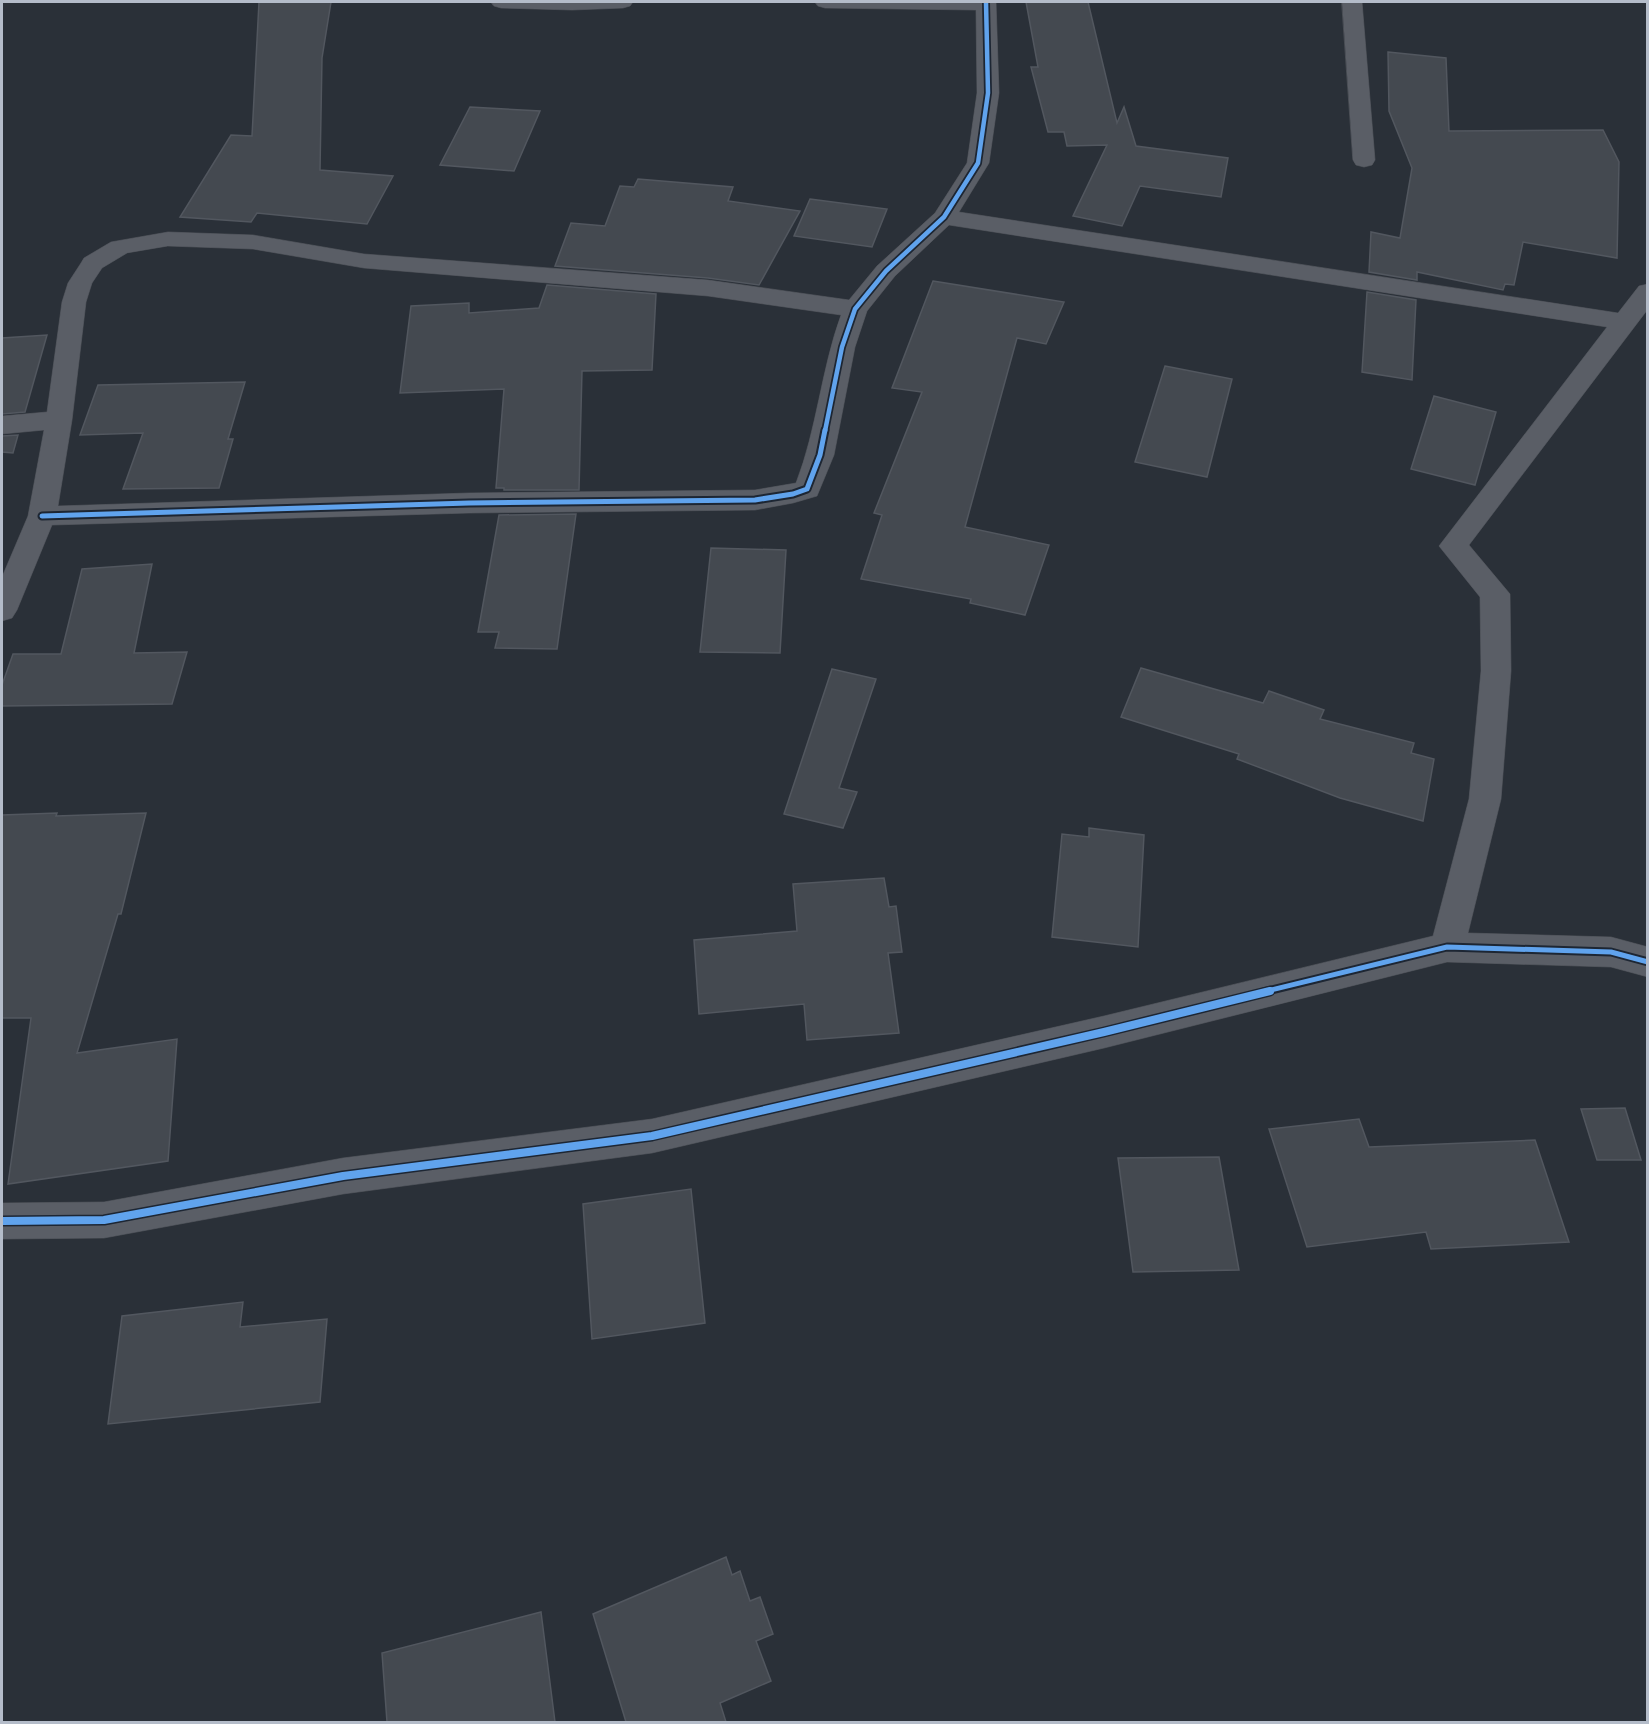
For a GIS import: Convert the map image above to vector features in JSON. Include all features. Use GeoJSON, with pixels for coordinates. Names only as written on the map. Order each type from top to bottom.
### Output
{"type":"FeatureCollection","features":[{"type":"Feature","properties":{"kind":"street"},"geometry":{"type":"LineString","coordinates":[[501,2],[573,4],[623,2]]}},
{"type":"Feature","properties":{"kind":"street"},"geometry":{"type":"LineString","coordinates":[[42,516],[469,503],[755,500],[793,494],[807,489],[815,473],[842,347],[855,309],[886,271],[944,218],[978,163],[988,93],[986,3],[825,2]]}},
{"type":"Feature","properties":{"kind":"street"},"geometry":{"type":"LineString","coordinates":[[1352,2],[1364,160]]}},
{"type":"Feature","properties":{"kind":"street"},"geometry":{"type":"LineString","coordinates":[[944,218],[1625,322]]}},
{"type":"Feature","properties":{"kind":"street"},"geometry":{"type":"LineString","coordinates":[[2,610],[42,516],[59,420],[74,302],[80,283],[93,263],[120,247],[168,239],[253,242],[364,261],[708,288],[855,309]]}},
{"type":"Feature","properties":{"kind":"street"},"geometry":{"type":"LineString","coordinates":[[1447,947],[1485,799],[1496,671],[1496,594],[1453,546],[1647,291]]}},
{"type":"Feature","properties":{"kind":"street"},"geometry":{"type":"LineString","coordinates":[[2,425],[59,420]]}},
{"type":"Feature","properties":{"kind":"street"},"geometry":{"type":"LineString","coordinates":[[2,1221],[104,1220],[343,1176],[652,1136],[1104,1032],[1447,947],[1611,952],[1647,962]]}},
{"type":"Feature","properties":{"kind":"building"},"geometry":{"type":"Polygon","coordinates":[[[259,2],[331,2],[322,58],[320,170],[393,176],[367,224],[257,213],[251,222],[180,217],[231,135],[252,136],[259,2]]]}},
{"type":"Feature","properties":{"kind":"building"},"geometry":{"type":"Polygon","coordinates":[[[1026,2],[1088,2],[1117,123],[1124,107],[1136,146],[1228,158],[1221,197],[1140,186],[1122,226],[1073,216],[1107,145],[1067,146],[1064,132],[1048,132],[1031,67],[1038,67],[1026,2]]]}},
{"type":"Feature","properties":{"kind":"building"},"geometry":{"type":"Polygon","coordinates":[[[1388,52],[1446,58],[1449,131],[1603,130],[1619,162],[1617,258],[1523,242],[1514,285],[1505,284],[1503,290],[1417,272],[1417,280],[1369,272],[1371,232],[1400,238],[1412,168],[1389,111],[1388,52]]]}},
{"type":"Feature","properties":{"kind":"building"},"geometry":{"type":"Polygon","coordinates":[[[470,107],[540,111],[514,171],[440,165],[470,107]]]}},
{"type":"Feature","properties":{"kind":"building"},"geometry":{"type":"Polygon","coordinates":[[[638,179],[733,187],[728,201],[800,211],[759,285],[708,278],[555,266],[571,223],[605,226],[620,186],[634,187],[638,179]]]}},
{"type":"Feature","properties":{"kind":"building"},"geometry":{"type":"Polygon","coordinates":[[[810,199],[887,209],[872,247],[794,236],[810,199]]]}},
{"type":"Feature","properties":{"kind":"building"},"geometry":{"type":"Polygon","coordinates":[[[933,281],[1064,302],[1046,344],[1017,338],[965,527],[1049,545],[1025,615],[970,603],[971,599],[861,579],[882,515],[874,513],[922,392],[892,388],[933,281]]]}},
{"type":"Feature","properties":{"kind":"building"},"geometry":{"type":"Polygon","coordinates":[[[547,285],[656,294],[652,370],[582,371],[579,490],[504,490],[504,488],[496,488],[504,389],[400,393],[411,306],[469,303],[469,313],[539,308],[547,285]]]}},
{"type":"Feature","properties":{"kind":"building"},"geometry":{"type":"Polygon","coordinates":[[[1367,292],[1416,300],[1412,380],[1362,372],[1367,292]]]}},
{"type":"Feature","properties":{"kind":"building"},"geometry":{"type":"Polygon","coordinates":[[[47,335],[25,412],[2,414],[2,338],[47,335]]]}},
{"type":"Feature","properties":{"kind":"building"},"geometry":{"type":"Polygon","coordinates":[[[1165,366],[1232,379],[1207,477],[1135,462],[1165,366]]]}},
{"type":"Feature","properties":{"kind":"building"},"geometry":{"type":"Polygon","coordinates":[[[245,382],[228,439],[233,439],[219,488],[123,489],[143,433],[80,435],[98,385],[245,382]]]}},
{"type":"Feature","properties":{"kind":"building"},"geometry":{"type":"Polygon","coordinates":[[[1434,396],[1496,412],[1475,485],[1411,469],[1434,396]]]}},
{"type":"Feature","properties":{"kind":"building"},"geometry":{"type":"Polygon","coordinates":[[[18,435],[13,453],[2,452],[2,436],[18,435]]]}},
{"type":"Feature","properties":{"kind":"building"},"geometry":{"type":"Polygon","coordinates":[[[576,514],[557,649],[495,648],[499,632],[478,632],[499,515],[576,514]]]}},
{"type":"Feature","properties":{"kind":"building"},"geometry":{"type":"Polygon","coordinates":[[[711,548],[786,550],[780,653],[700,652],[711,548]]]}},
{"type":"Feature","properties":{"kind":"building"},"geometry":{"type":"Polygon","coordinates":[[[152,564],[134,653],[187,652],[172,704],[2,706],[2,685],[13,654],[61,654],[82,569],[152,564]]]}},
{"type":"Feature","properties":{"kind":"building"},"geometry":{"type":"Polygon","coordinates":[[[1141,668],[1263,703],[1269,691],[1324,710],[1320,719],[1414,743],[1411,753],[1434,759],[1423,821],[1340,798],[1237,759],[1239,754],[1121,717],[1141,668]]]}},
{"type":"Feature","properties":{"kind":"building"},"geometry":{"type":"Polygon","coordinates":[[[832,669],[876,679],[839,788],[857,792],[843,828],[784,814],[832,669]]]}},
{"type":"Feature","properties":{"kind":"building"},"geometry":{"type":"Polygon","coordinates":[[[57,813],[56,816],[146,813],[121,914],[118,914],[77,1053],[177,1039],[168,1161],[8,1184],[31,1018],[2,1018],[2,815],[57,813]]]}},
{"type":"Feature","properties":{"kind":"building"},"geometry":{"type":"Polygon","coordinates":[[[1089,828],[1144,835],[1138,947],[1052,937],[1062,834],[1089,837],[1089,828]]]}},
{"type":"Feature","properties":{"kind":"building"},"geometry":{"type":"Polygon","coordinates":[[[884,878],[889,907],[896,906],[902,952],[888,953],[899,1033],[807,1040],[804,1004],[699,1014],[694,940],[797,931],[793,884],[884,878]]]}},
{"type":"Feature","properties":{"kind":"building"},"geometry":{"type":"Polygon","coordinates":[[[1625,1108],[1641,1160],[1597,1160],[1581,1109],[1625,1108]]]}},
{"type":"Feature","properties":{"kind":"building"},"geometry":{"type":"Polygon","coordinates":[[[1359,1119],[1369,1147],[1535,1140],[1569,1242],[1431,1249],[1426,1232],[1307,1247],[1269,1129],[1359,1119]]]}},
{"type":"Feature","properties":{"kind":"building"},"geometry":{"type":"Polygon","coordinates":[[[1219,1157],[1239,1270],[1133,1272],[1118,1158],[1219,1157]]]}},
{"type":"Feature","properties":{"kind":"building"},"geometry":{"type":"Polygon","coordinates":[[[691,1189],[705,1323],[592,1339],[583,1204],[691,1189]]]}},
{"type":"Feature","properties":{"kind":"building"},"geometry":{"type":"Polygon","coordinates":[[[243,1302],[240,1327],[327,1319],[320,1402],[108,1424],[122,1316],[243,1302]]]}},
{"type":"Feature","properties":{"kind":"building"},"geometry":{"type":"Polygon","coordinates":[[[726,1557],[732,1575],[740,1571],[750,1601],[760,1597],[773,1634],[756,1641],[771,1681],[720,1703],[726,1722],[626,1722],[593,1614],[726,1557]]]}},
{"type":"Feature","properties":{"kind":"building"},"geometry":{"type":"Polygon","coordinates":[[[541,1612],[555,1722],[387,1722],[382,1653],[541,1612]]]}},
{"type":"Feature","properties":{"kind":"cycle path"},"geometry":{"type":"LineString","coordinates":[[42,516],[469,503],[755,500],[793,494],[807,489],[820,455],[842,347],[855,309],[886,271],[944,217],[978,163],[988,93],[986,2]]}},
{"type":"Feature","properties":{"kind":"cycle path"},"geometry":{"type":"LineString","coordinates":[[2,1221],[104,1220],[343,1176],[652,1136],[1104,1032],[1447,947],[1611,952],[1648,962]]}}]}
